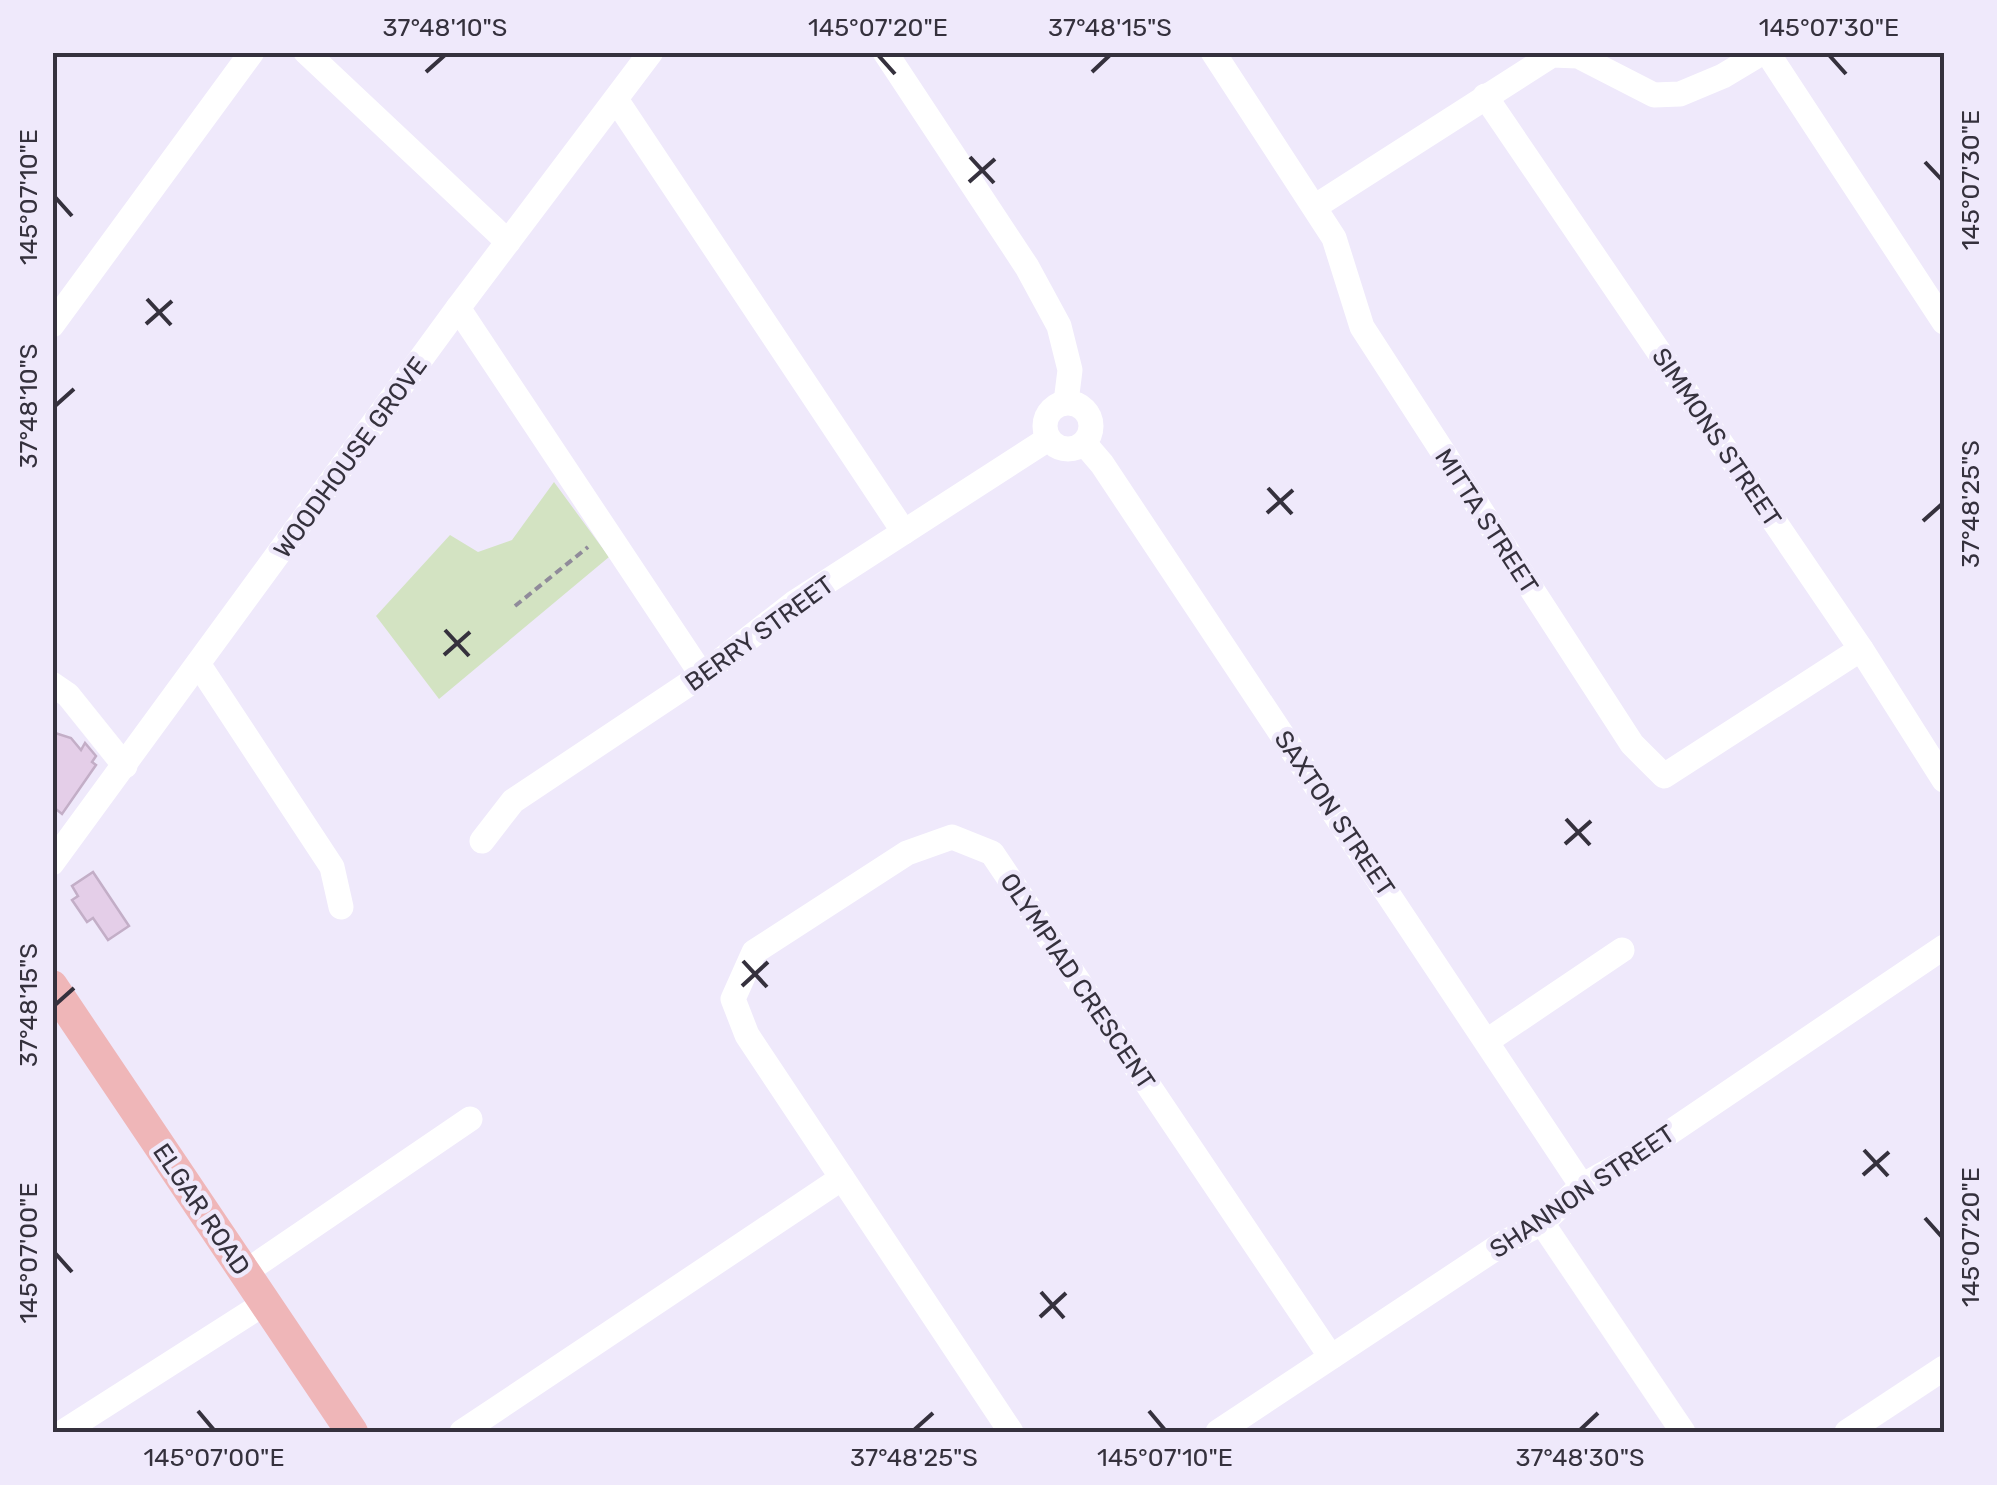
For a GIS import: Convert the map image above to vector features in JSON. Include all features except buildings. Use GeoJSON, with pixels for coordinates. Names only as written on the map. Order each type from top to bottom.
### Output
{"type":"FeatureCollection","features":[{"type":"Feature","properties":{"kind":"main road","name":"ELGAR ROAD"},"geometry":{"type":"LineString","coordinates":[[52,986],[352,1432]]}},
{"type":"Feature","properties":{"kind":"street"},"geometry":{"type":"LineString","coordinates":[[52,326],[252,52]]}},
{"type":"Feature","properties":{"kind":"street"},"geometry":{"type":"LineString","coordinates":[[306,52],[508,242]]}},
{"type":"Feature","properties":{"kind":"street","name":"WOODHOUSE GROVE"},"geometry":{"type":"LineString","coordinates":[[52,863],[458,308],[651,52]]}},
{"type":"Feature","properties":{"kind":"street"},"geometry":{"type":"LineString","coordinates":[[885,52],[1027,266],[1059,326],[1070,370],[1066,402]]}},
{"type":"Feature","properties":{"kind":"street","name":"MITTA STREET"},"geometry":{"type":"LineString","coordinates":[[1213,52],[1334,238],[1362,328],[1632,744],[1664,776],[1861,649]]}},
{"type":"Feature","properties":{"kind":"street"},"geometry":{"type":"LineString","coordinates":[[1316,206],[1553,54],[1578,56],[1654,96],[1680,94],[1765,52],[1944,322]]}},
{"type":"Feature","properties":{"kind":"street","name":"SIMMONS STREET"},"geometry":{"type":"LineString","coordinates":[[1485,96],[1861,649],[1944,780]]}},
{"type":"Feature","properties":{"kind":"street"},"geometry":{"type":"LineString","coordinates":[[617,100],[904,532]]}},
{"type":"Feature","properties":{"kind":"street"},"geometry":{"type":"LineString","coordinates":[[458,308],[702,676]]}},
{"type":"Feature","properties":{"kind":"street"},"geometry":{"type":"LineString","coordinates":[[1066,402],[1088,413],[1092,424],[1084,444],[1064,449],[1048,439],[1044,426],[1048,413],[1066,402]]}},
{"type":"Feature","properties":{"kind":"street","name":"BERRY STREET"},"geometry":{"type":"LineString","coordinates":[[482,841],[513,801],[702,676],[794,604],[1048,439]]}},
{"type":"Feature","properties":{"kind":"street","name":"SAXTON STREET"},"geometry":{"type":"LineString","coordinates":[[1084,444],[1130,506],[1582,1186]]}},
{"type":"Feature","properties":{"kind":"street"},"geometry":{"type":"LineString","coordinates":[[199,665],[332,867],[341,908]]}},
{"type":"Feature","properties":{"kind":"street"},"geometry":{"type":"LineString","coordinates":[[52,684],[68,695],[126,766]]}},
{"type":"Feature","properties":{"kind":"street","name":"OLYMPIAD CRESCENT"},"geometry":{"type":"LineString","coordinates":[[1011,1432],[746,1035],[734,999],[754,952],[907,852],[952,837],[992,854],[1332,1357]]}},
{"type":"Feature","properties":{"kind":"street","name":"SHANNON STREET"},"geometry":{"type":"LineString","coordinates":[[1218,1432],[1249,1424],[1332,1357],[1504,1242],[1542,1223],[1582,1186],[1632,1158],[1944,947]]}},
{"type":"Feature","properties":{"kind":"street"},"geometry":{"type":"LineString","coordinates":[[1487,1041],[1622,950]]}},
{"type":"Feature","properties":{"kind":"street"},"geometry":{"type":"LineString","coordinates":[[244,1273],[470,1119]]}},
{"type":"Feature","properties":{"kind":"street"},"geometry":{"type":"LineString","coordinates":[[462,1432],[842,1178]]}},
{"type":"Feature","properties":{"kind":"street"},"geometry":{"type":"LineString","coordinates":[[1542,1223],[1683,1432]]}},
{"type":"Feature","properties":{"kind":"street"},"geometry":{"type":"LineString","coordinates":[[63,1432],[265,1304]]}},
{"type":"Feature","properties":{"kind":"street"},"geometry":{"type":"LineString","coordinates":[[1847,1432],[1944,1368]]}},
{"type":"Feature","properties":{"kind":"path"},"geometry":{"type":"LineString","coordinates":[[515,606],[592,544]]}},
{"type":"Feature","properties":{"kind":"green space"},"geometry":{"type":"Polygon","coordinates":[[[554,482],[609,557],[439,699],[376,616],[450,535],[478,552],[512,540],[554,482]]]}}]}
